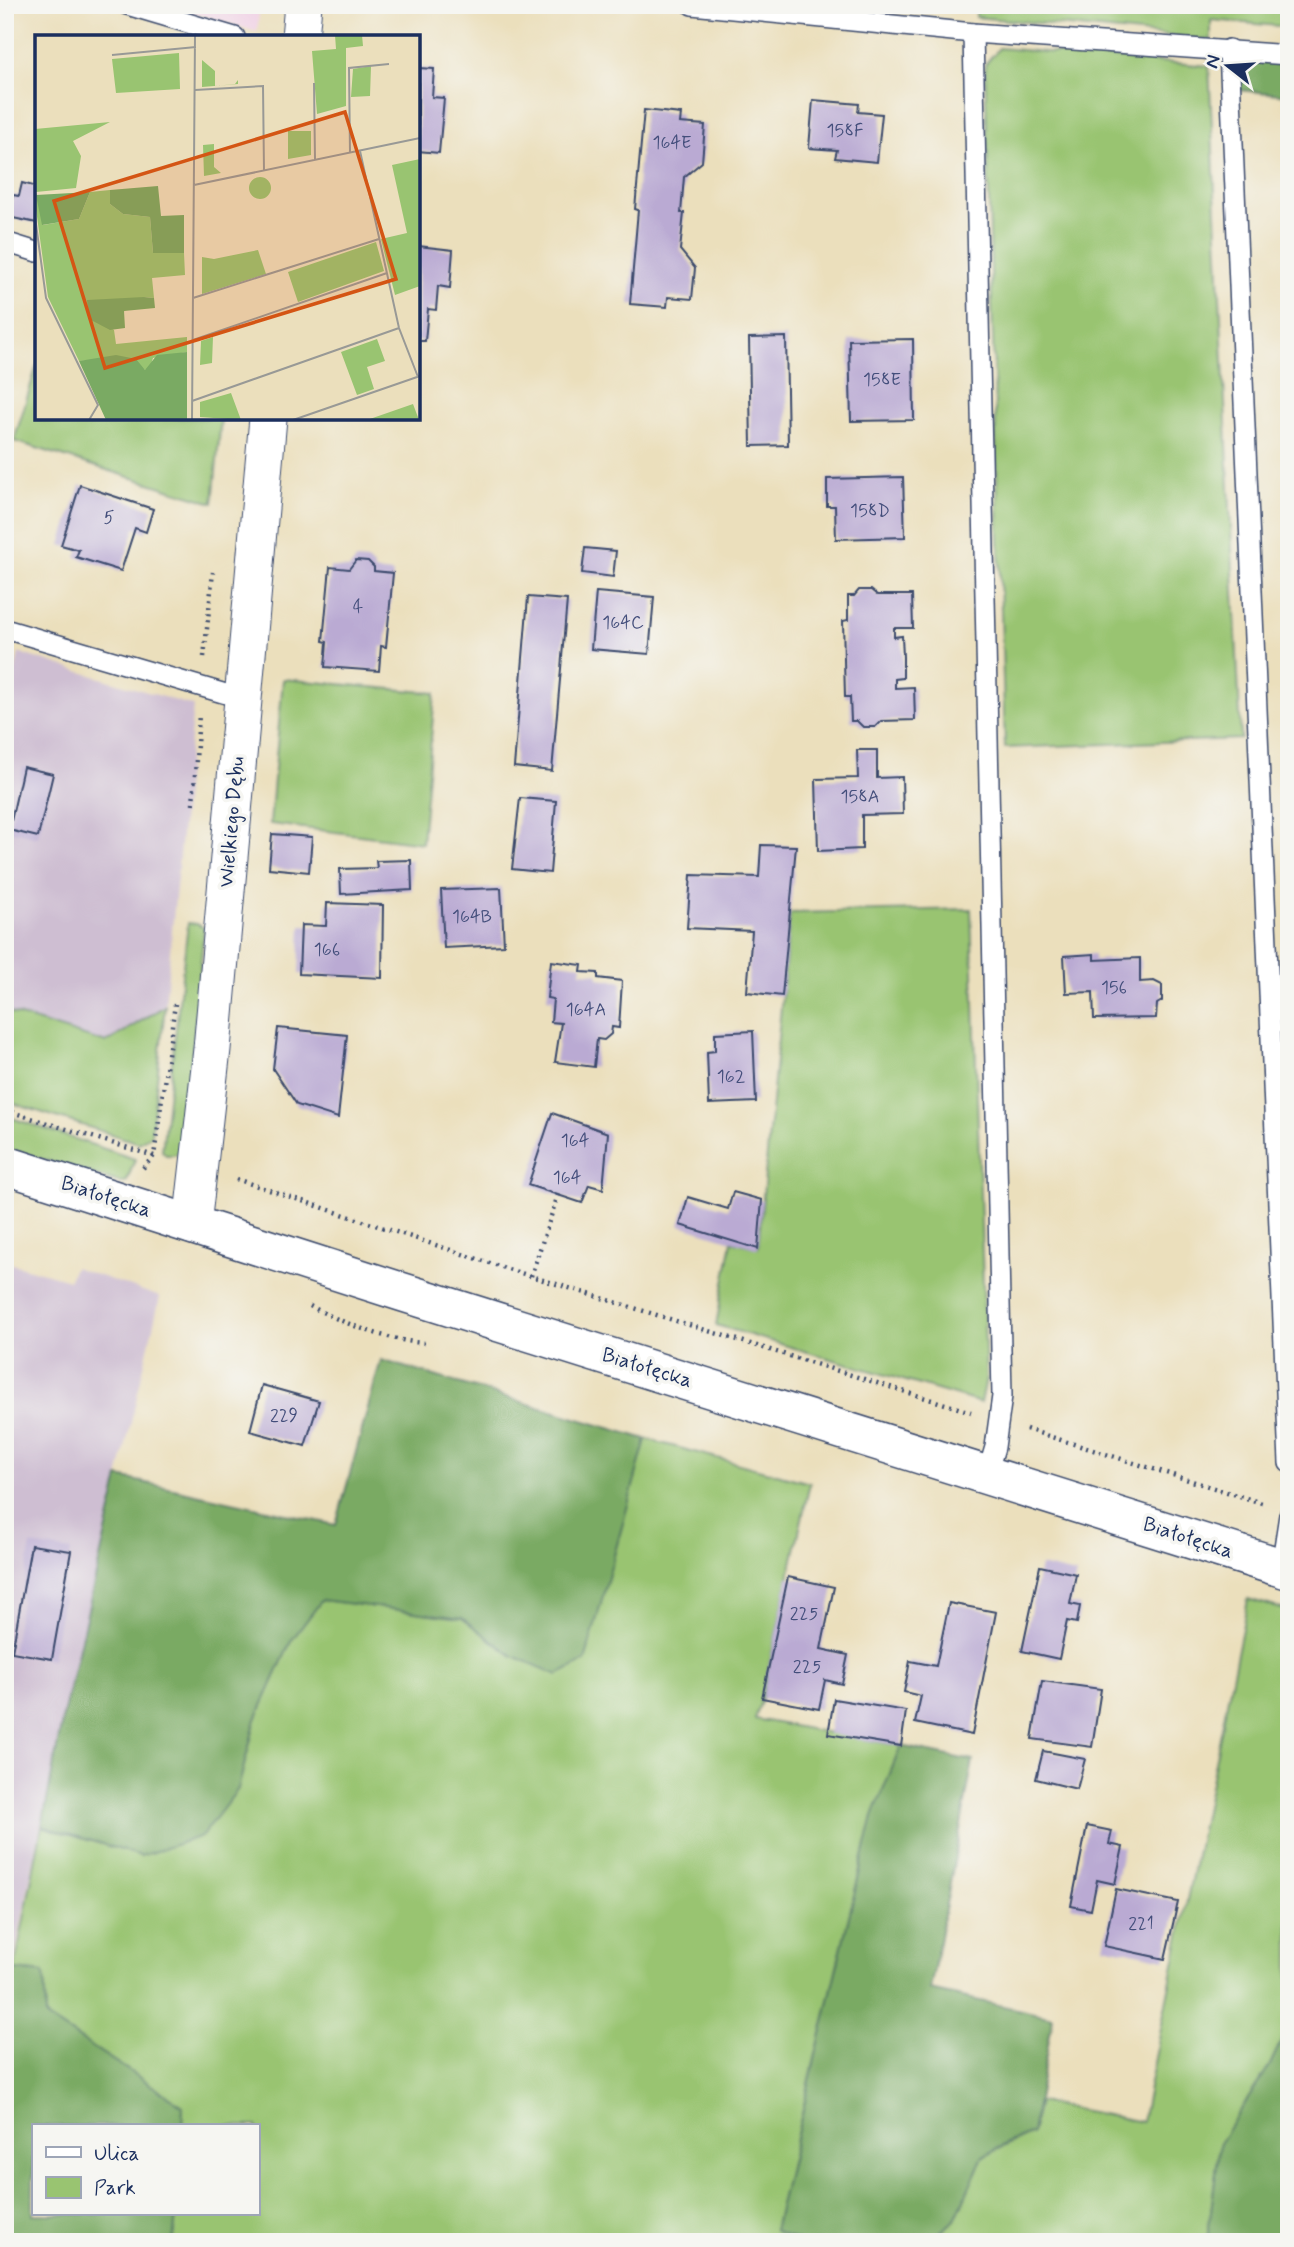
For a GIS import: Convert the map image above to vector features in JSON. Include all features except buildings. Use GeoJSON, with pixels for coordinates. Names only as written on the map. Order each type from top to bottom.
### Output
{"type":"FeatureCollection","features":[{"type":"Feature","properties":{"kind":"street"},"geometry":{"type":"LineString","coordinates":[[300,35],[303,5]]}},
{"type":"Feature","properties":{"kind":"street","name":"Wielkiego Dębu"},"geometry":{"type":"LineString","coordinates":[[192,1225],[212,1049],[268,420]]}},
{"type":"Feature","properties":{"kind":"street","name":"Białołęcka"},"geometry":{"type":"LineString","coordinates":[[5,1165],[1285,1569]]}},
{"type":"Feature","properties":{"kind":"lane"},"geometry":{"type":"LineString","coordinates":[[127,5],[228,35]]}},
{"type":"Feature","properties":{"kind":"lane"},"geometry":{"type":"LineString","coordinates":[[692,5],[973,33],[1289,55]]}},
{"type":"Feature","properties":{"kind":"lane"},"geometry":{"type":"LineString","coordinates":[[973,33],[1001,1368],[1000,1420],[987,1474]]}},
{"type":"Feature","properties":{"kind":"lane"},"geometry":{"type":"LineString","coordinates":[[1230,49],[1289,1463]]}},
{"type":"Feature","properties":{"kind":"lane"},"geometry":{"type":"LineString","coordinates":[[5,243],[35,251]]}},
{"type":"Feature","properties":{"kind":"lane"},"geometry":{"type":"LineString","coordinates":[[5,629],[243,699]]}},
{"type":"Feature","properties":{"kind":"lane"},"geometry":{"type":"LineString","coordinates":[[1285,1569],[1289,1515]]}},
{"type":"Feature","properties":{"kind":"path"},"geometry":{"type":"LineString","coordinates":[[192,810],[214,566]]}},
{"type":"Feature","properties":{"kind":"path"},"geometry":{"type":"LineString","coordinates":[[5,1110],[154,1156],[176,992]]}},
{"type":"Feature","properties":{"kind":"path"},"geometry":{"type":"LineString","coordinates":[[226,1175],[531,1276],[1267,1505]]}},
{"type":"Feature","properties":{"kind":"path"},"geometry":{"type":"LineString","coordinates":[[531,1276],[558,1195]]}},
{"type":"Feature","properties":{"kind":"shaded area"},"geometry":{"type":"Polygon","coordinates":[[[169,5],[260,5],[257,32],[169,5]]]}},
{"type":"Feature","properties":{"kind":"shaded area"},"geometry":{"type":"Polygon","coordinates":[[[19,653],[193,706],[165,1006],[106,1043],[5,1011],[5,718],[19,653]]]}},
{"type":"Feature","properties":{"kind":"shaded area"},"geometry":{"type":"Polygon","coordinates":[[[5,1262],[69,1280],[74,1267],[160,1297],[63,1716],[5,2003],[5,1262]]]}},
{"type":"Feature","properties":{"kind":"green space"},"geometry":{"type":"Polygon","coordinates":[[[976,5],[1289,5],[1289,27],[1211,20],[1211,40],[976,17],[976,5]]]}},
{"type":"Feature","properties":{"kind":"green space"},"geometry":{"type":"Polygon","coordinates":[[[999,48],[1209,66],[1241,739],[1005,748],[985,64],[999,48]]]}},
{"type":"Feature","properties":{"kind":"green space"},"geometry":{"type":"Polygon","coordinates":[[[1255,60],[1289,63],[1289,95],[1239,90],[1247,62],[1255,60]]]}},
{"type":"Feature","properties":{"kind":"green space"},"geometry":{"type":"Polygon","coordinates":[[[35,372],[35,420],[221,420],[213,503],[14,441],[35,372]]]}},
{"type":"Feature","properties":{"kind":"green space"},"geometry":{"type":"Polygon","coordinates":[[[283,679],[435,693],[422,843],[270,824],[283,679]]]}},
{"type":"Feature","properties":{"kind":"green space"},"geometry":{"type":"Polygon","coordinates":[[[971,909],[986,1379],[981,1403],[716,1325],[732,1241],[758,1248],[790,913],[971,909]]]}},
{"type":"Feature","properties":{"kind":"green space"},"geometry":{"type":"Polygon","coordinates":[[[188,923],[204,928],[183,1150],[175,1155],[166,1155],[162,1151],[188,923]]]}},
{"type":"Feature","properties":{"kind":"green space"},"geometry":{"type":"Polygon","coordinates":[[[165,1006],[151,1135],[139,1143],[5,1101],[5,1011],[106,1043],[165,1006]]]}},
{"type":"Feature","properties":{"kind":"green space"},"geometry":{"type":"Polygon","coordinates":[[[12,1118],[135,1159],[127,1181],[122,1183],[5,1148],[12,1118]]]}},
{"type":"Feature","properties":{"kind":"green space"},"geometry":{"type":"Polygon","coordinates":[[[381,1360],[646,1439],[585,1661],[558,1675],[513,1656],[462,1618],[322,1600],[291,1641],[256,1719],[238,1789],[202,1836],[141,1856],[42,1826],[63,1716],[119,1477],[336,1525],[381,1360]]]}},
{"type":"Feature","properties":{"kind":"green space"},"geometry":{"type":"Polygon","coordinates":[[[646,1439],[810,1483],[755,1719],[901,1746],[873,1816],[774,2230],[801,2242],[173,2242],[176,2216],[259,2216],[259,2124],[182,2124],[183,2106],[46,2017],[44,1973],[14,1970],[42,1826],[141,1856],[238,1789],[256,1719],[291,1641],[322,1600],[462,1618],[513,1656],[585,1660],[646,1439]]]}},
{"type":"Feature","properties":{"kind":"green space"},"geometry":{"type":"Polygon","coordinates":[[[1248,1599],[1289,1611],[1289,2025],[1270,2065],[1220,2142],[1207,2242],[927,2242],[955,2220],[983,2156],[1032,2133],[1039,2102],[1142,2122],[1248,1599]]]}},
{"type":"Feature","properties":{"kind":"green space"},"geometry":{"type":"Polygon","coordinates":[[[901,1746],[973,1761],[930,1990],[1053,2017],[1032,2133],[983,2156],[955,2220],[927,2242],[801,2242],[774,2231],[873,1816],[901,1746]]]}},
{"type":"Feature","properties":{"kind":"green space"},"geometry":{"type":"Polygon","coordinates":[[[14,1970],[44,1973],[46,2017],[183,2106],[182,2124],[32,2124],[32,2216],[176,2216],[173,2242],[5,2242],[5,2003],[14,1970]]]}},
{"type":"Feature","properties":{"kind":"green space"},"geometry":{"type":"Polygon","coordinates":[[[1289,2025],[1289,2242],[1207,2242],[1220,2142],[1270,2065],[1289,2025]]]}}]}
